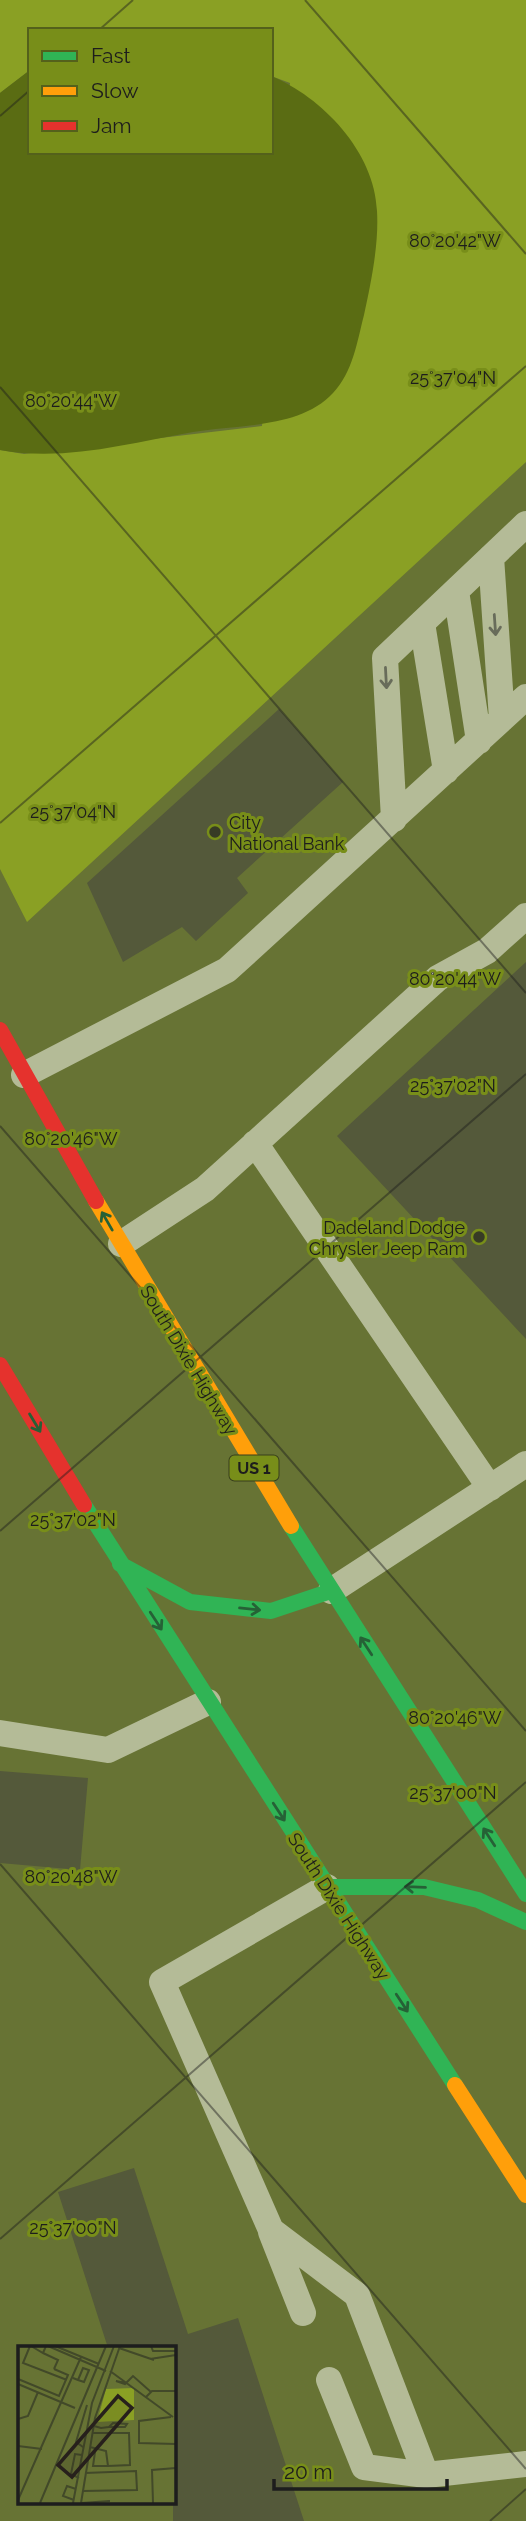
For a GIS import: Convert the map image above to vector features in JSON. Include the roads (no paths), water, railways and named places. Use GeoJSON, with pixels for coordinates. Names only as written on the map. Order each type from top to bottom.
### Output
{"type":"FeatureCollection","features":[{"type":"Feature","properties":{"kind":"highway","name":"South Dixie Highway"},"geometry":{"type":"LineString","coordinates":[[0,1030],[191,1365],[331,1591],[526,1894]]}},
{"type":"Feature","properties":{"kind":"highway","name":"South Dixie Highway"},"geometry":{"type":"LineString","coordinates":[[0,1365],[118,1563],[526,2195]]}},
{"type":"Feature","properties":{"kind":"highway"},"geometry":{"type":"LineString","coordinates":[[118,1563],[190,1602],[271,1611],[331,1591]]}},
{"type":"Feature","properties":{"kind":"highway"},"geometry":{"type":"LineString","coordinates":[[327,1887],[424,1887],[478,1900],[526,1922]]}},
{"type":"Feature","properties":{"kind":"lane"},"geometry":{"type":"LineString","coordinates":[[394,819],[385,658],[526,524]]}},
{"type":"Feature","properties":{"kind":"lane"},"geometry":{"type":"LineString","coordinates":[[491,557],[502,719]]}},
{"type":"Feature","properties":{"kind":"lane"},"geometry":{"type":"LineString","coordinates":[[456,591],[479,741]]}},
{"type":"Feature","properties":{"kind":"lane"},"geometry":{"type":"LineString","coordinates":[[422,623],[446,771]]}},
{"type":"Feature","properties":{"kind":"lane"},"geometry":{"type":"LineString","coordinates":[[24,1075],[227,970],[526,697]]}},
{"type":"Feature","properties":{"kind":"lane"},"geometry":{"type":"LineString","coordinates":[[121,1244],[205,1189],[438,978],[487,951],[526,916]]}},
{"type":"Feature","properties":{"kind":"lane"},"geometry":{"type":"LineString","coordinates":[[255,1143],[490,1488]]}},
{"type":"Feature","properties":{"kind":"lane"},"geometry":{"type":"LineString","coordinates":[[331,1591],[526,1464]]}},
{"type":"Feature","properties":{"kind":"lane"},"geometry":{"type":"LineString","coordinates":[[0,1733],[107,1750],[208,1702]]}},
{"type":"Feature","properties":{"kind":"lane"},"geometry":{"type":"LineString","coordinates":[[303,2313],[271,2230],[162,1982],[327,1887]]}},
{"type":"Feature","properties":{"kind":"lane"},"geometry":{"type":"LineString","coordinates":[[271,2230],[357,2295],[426,2475]]}},
{"type":"Feature","properties":{"kind":"lane"},"geometry":{"type":"LineString","coordinates":[[330,2380],[365,2467],[426,2475],[526,2464]]}},
{"type":"Feature","properties":{"kind":"place","name":"City National Bank"},"geometry":{"type":"Point","coordinates":[215,832]}},
{"type":"Feature","properties":{"kind":"place","name":"Dadeland Dodge Chrysler Jeep Ram"},"geometry":{"type":"Point","coordinates":[479,1237]}}]}
